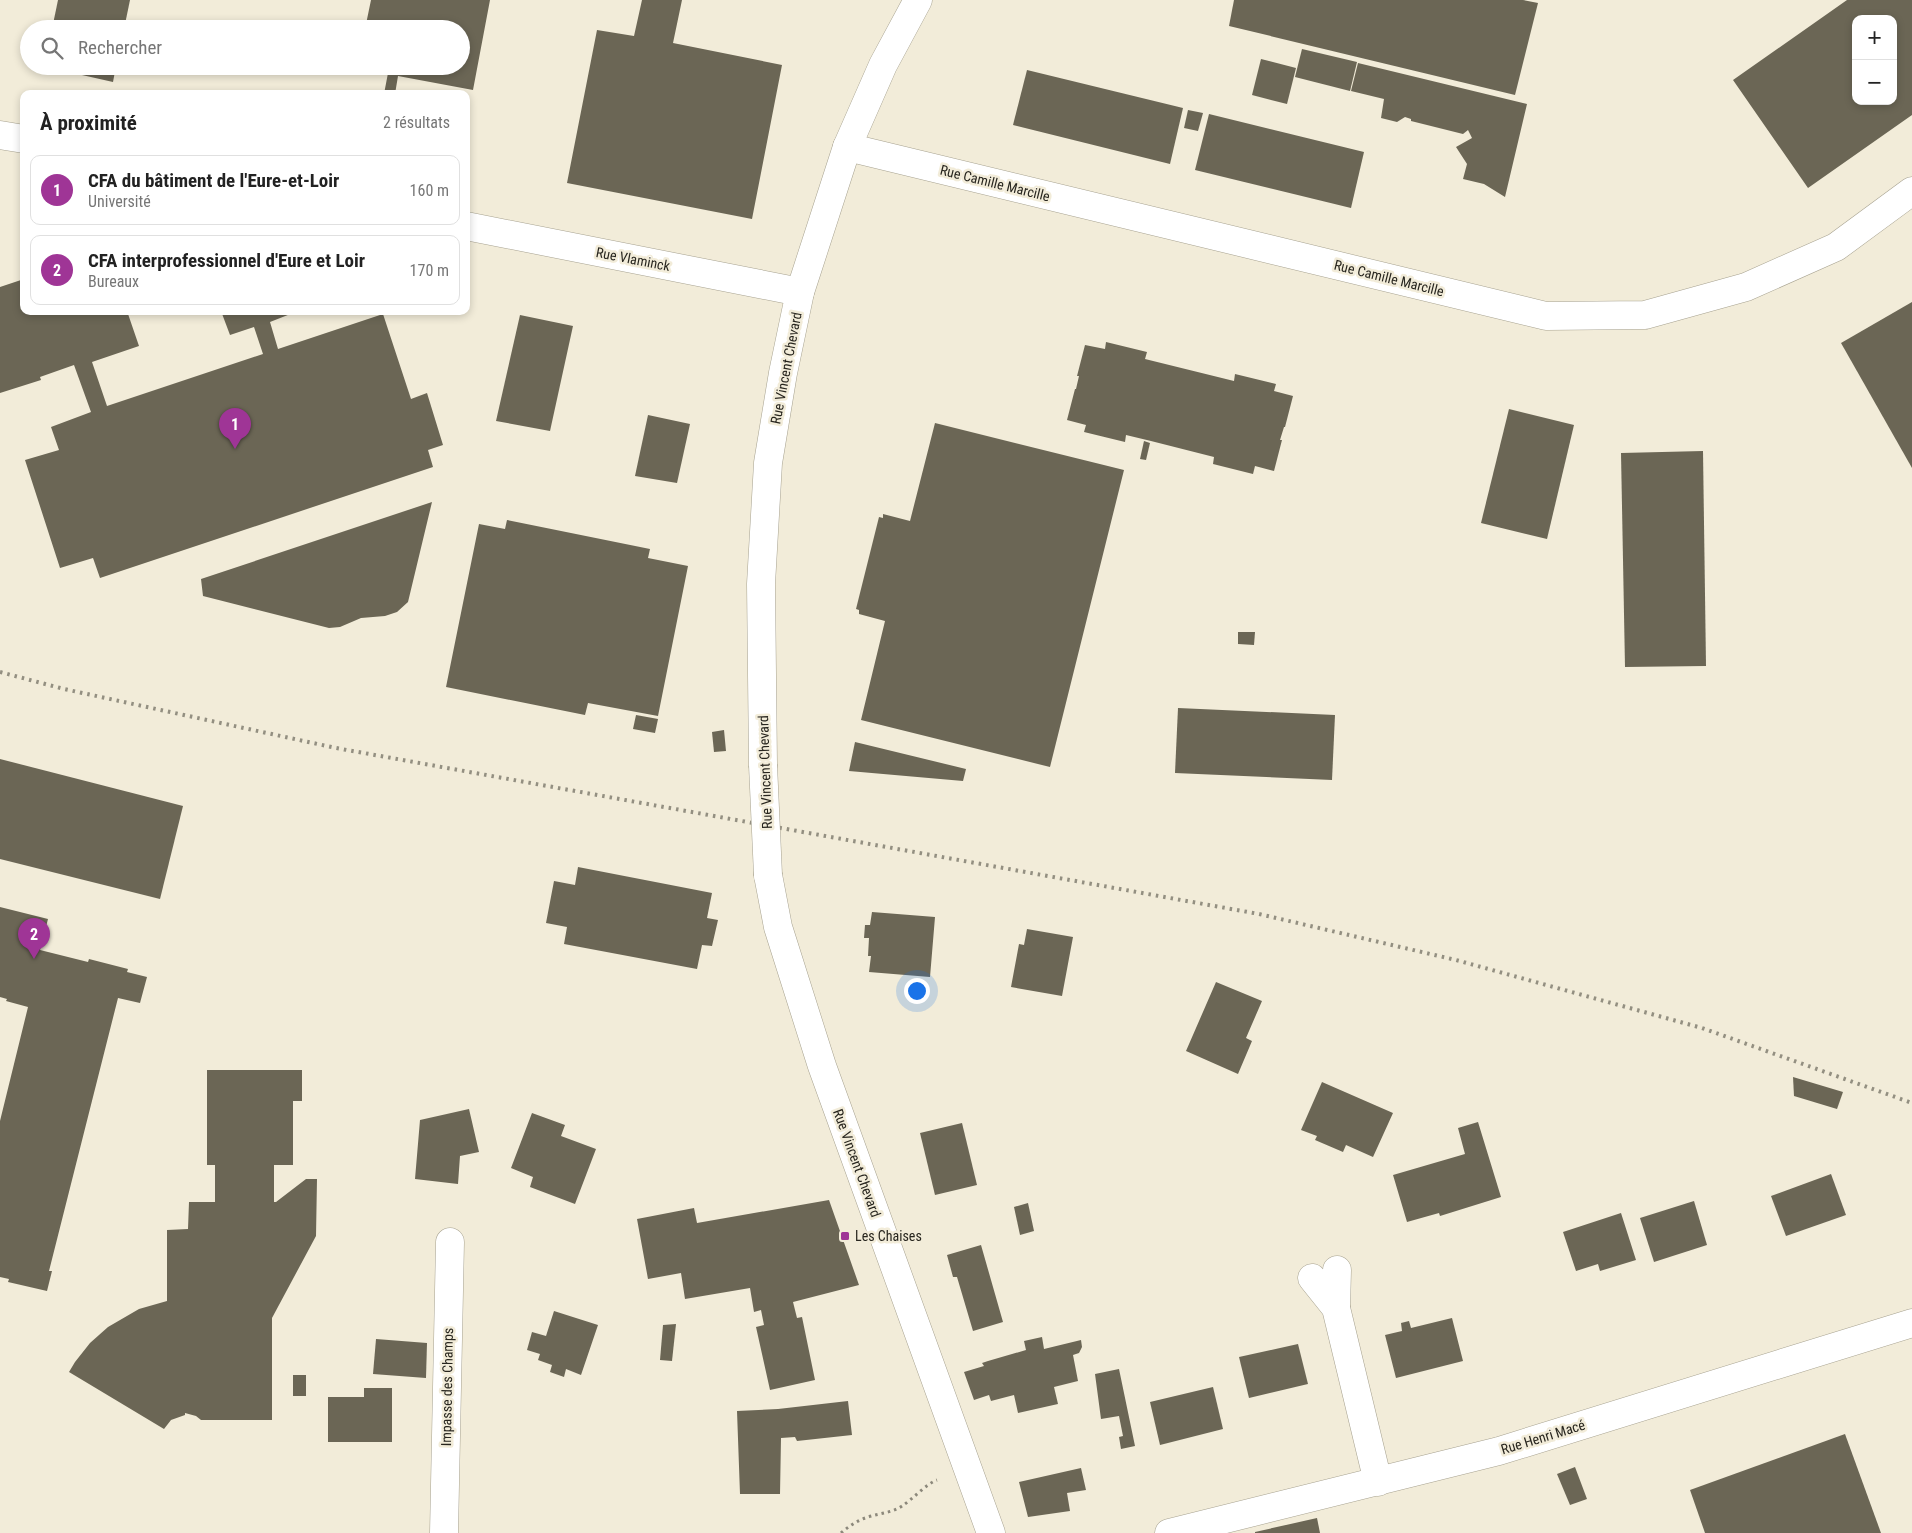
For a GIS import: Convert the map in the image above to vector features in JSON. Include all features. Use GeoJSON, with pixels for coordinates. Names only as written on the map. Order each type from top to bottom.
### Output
{"type":"FeatureCollection","features":[{"type":"Feature","properties":{"kind":"street","name":"Rue Vincent Chevard"},"geometry":{"type":"LineString","coordinates":[[918,0],[883,65],[847,147],[800,292],[783,372],[768,463],[761,584],[763,765],[768,874],[778,927],[822,1066],[990,1533]]}},
{"type":"Feature","properties":{"kind":"street"},"geometry":{"type":"LineString","coordinates":[[0,135],[20,138]]}},
{"type":"Feature","properties":{"kind":"street","name":"Rue Camille Marcille"},"geometry":{"type":"LineString","coordinates":[[847,147],[1546,316],[1645,315],[1746,286],[1836,247],[1912,191]]}},
{"type":"Feature","properties":{"kind":"street","name":"Rue Vlaminck"},"geometry":{"type":"LineString","coordinates":[[470,227],[800,292]]}},
{"type":"Feature","properties":{"kind":"street","name":"Impasse des Champs"},"geometry":{"type":"LineString","coordinates":[[444,1533],[450,1242]]}},
{"type":"Feature","properties":{"kind":"street"},"geometry":{"type":"LineString","coordinates":[[1338,1270],[1336,1308],[1378,1482]]}},
{"type":"Feature","properties":{"kind":"street"},"geometry":{"type":"LineString","coordinates":[[1312,1278],[1336,1308]]}},
{"type":"Feature","properties":{"kind":"street","name":"Rue Henri Macé"},"geometry":{"type":"LineString","coordinates":[[1169,1533],[1499,1451],[1912,1323]]}},
{"type":"Feature","properties":{"kind":"path"},"geometry":{"type":"LineString","coordinates":[[841,1533],[851,1525],[868,1517],[887,1513],[901,1507],[926,1489],[932,1482],[967,1470]]}},
{"type":"Feature","properties":{"kind":"building"},"geometry":{"type":"Polygon","coordinates":[[[58,0],[130,0],[126,20],[54,20],[58,0]]]}},
{"type":"Feature","properties":{"kind":"building"},"geometry":{"type":"Polygon","coordinates":[[[371,0],[490,0],[473,90],[398,76],[396,90],[385,90],[388,75],[470,75],[470,20],[367,20],[371,0]]]}},
{"type":"Feature","properties":{"kind":"building"},"geometry":{"type":"Polygon","coordinates":[[[642,0],[682,0],[673,43],[782,65],[752,219],[567,183],[597,30],[634,36],[642,0]]]}},
{"type":"Feature","properties":{"kind":"building"},"geometry":{"type":"Polygon","coordinates":[[[1234,0],[1523,0],[1538,3],[1515,95],[1229,26],[1234,0]]]}},
{"type":"Feature","properties":{"kind":"building"},"geometry":{"type":"Polygon","coordinates":[[[1847,0],[1912,0],[1912,115],[1808,188],[1733,80],[1847,0]]]}},
{"type":"Feature","properties":{"kind":"building"},"geometry":{"type":"Polygon","coordinates":[[[1302,49],[1357,62],[1350,91],[1295,77],[1302,49]]]}},
{"type":"Feature","properties":{"kind":"building"},"geometry":{"type":"Polygon","coordinates":[[[1261,59],[1296,68],[1287,104],[1252,95],[1261,59]]]}},
{"type":"Feature","properties":{"kind":"building"},"geometry":{"type":"Polygon","coordinates":[[[1358,63],[1527,104],[1505,197],[1484,184],[1463,179],[1467,164],[1456,147],[1472,138],[1468,130],[1463,134],[1411,121],[1411,119],[1405,117],[1397,122],[1381,118],[1384,99],[1351,91],[1358,63]]]}},
{"type":"Feature","properties":{"kind":"building"},"geometry":{"type":"Polygon","coordinates":[[[1027,70],[1183,108],[1170,164],[1013,125],[1027,70]]]}},
{"type":"Feature","properties":{"kind":"building"},"geometry":{"type":"Polygon","coordinates":[[[82,75],[114,75],[113,82],[82,75]]]}},
{"type":"Feature","properties":{"kind":"building"},"geometry":{"type":"Polygon","coordinates":[[[1188,110],[1203,113],[1198,131],[1184,128],[1188,110]]]}},
{"type":"Feature","properties":{"kind":"building"},"geometry":{"type":"Polygon","coordinates":[[[1209,114],[1364,152],[1351,208],[1195,170],[1209,114]]]}},
{"type":"Feature","properties":{"kind":"building"},"geometry":{"type":"Polygon","coordinates":[[[20,280],[20,315],[128,315],[139,346],[92,362],[107,406],[263,354],[254,327],[230,335],[222,315],[288,315],[270,322],[278,349],[383,315],[411,399],[427,393],[443,445],[428,450],[433,467],[100,578],[93,558],[60,568],[25,460],[59,450],[51,427],[91,412],[74,365],[40,377],[41,380],[0,393],[0,287],[20,280]]]}},
{"type":"Feature","properties":{"kind":"building"},"geometry":{"type":"Polygon","coordinates":[[[1912,302],[1912,468],[1841,343],[1912,302]]]}},
{"type":"Feature","properties":{"kind":"building"},"geometry":{"type":"Polygon","coordinates":[[[520,315],[573,326],[550,431],[496,421],[520,315]]]}},
{"type":"Feature","properties":{"kind":"building"},"geometry":{"type":"Polygon","coordinates":[[[1106,342],[1147,352],[1145,359],[1234,381],[1235,374],[1276,384],[1274,391],[1293,396],[1280,440],[1282,440],[1274,471],[1255,466],[1253,474],[1213,464],[1214,457],[1151,441],[1126,435],[1125,442],[1084,432],[1086,425],[1067,420],[1076,389],[1079,376],[1077,376],[1085,345],[1105,349],[1106,342]]]}},
{"type":"Feature","properties":{"kind":"building"},"geometry":{"type":"Polygon","coordinates":[[[1509,409],[1574,425],[1547,539],[1481,523],[1509,409]]]}},
{"type":"Feature","properties":{"kind":"building"},"geometry":{"type":"Polygon","coordinates":[[[648,415],[690,424],[677,483],[635,476],[648,415]]]}},
{"type":"Feature","properties":{"kind":"building"},"geometry":{"type":"Polygon","coordinates":[[[935,423],[1124,470],[1050,767],[861,720],[885,621],[859,614],[859,610],[856,609],[879,517],[883,518],[883,514],[910,521],[935,423]]]}},
{"type":"Feature","properties":{"kind":"building"},"geometry":{"type":"Polygon","coordinates":[[[1144,441],[1150,443],[1146,460],[1140,459],[1144,441]]]}},
{"type":"Feature","properties":{"kind":"building"},"geometry":{"type":"Polygon","coordinates":[[[1703,451],[1706,666],[1625,667],[1621,453],[1703,451]]]}},
{"type":"Feature","properties":{"kind":"building"},"geometry":{"type":"Polygon","coordinates":[[[432,502],[408,602],[397,612],[385,616],[361,618],[340,627],[329,628],[203,596],[201,579],[432,502]]]}},
{"type":"Feature","properties":{"kind":"building"},"geometry":{"type":"Polygon","coordinates":[[[507,520],[650,549],[648,558],[688,566],[658,716],[588,703],[585,715],[446,687],[479,524],[505,529],[507,520]]]}},
{"type":"Feature","properties":{"kind":"building"},"geometry":{"type":"Polygon","coordinates":[[[1238,632],[1255,632],[1254,645],[1238,644],[1238,632]]]}},
{"type":"Feature","properties":{"kind":"building"},"geometry":{"type":"Polygon","coordinates":[[[1178,708],[1335,715],[1332,780],[1175,773],[1178,708]]]}},
{"type":"Feature","properties":{"kind":"building"},"geometry":{"type":"Polygon","coordinates":[[[636,715],[658,719],[655,733],[633,729],[636,715]]]}},
{"type":"Feature","properties":{"kind":"building"},"geometry":{"type":"Polygon","coordinates":[[[724,730],[726,751],[714,752],[712,732],[724,730]]]}},
{"type":"Feature","properties":{"kind":"building"},"geometry":{"type":"Polygon","coordinates":[[[855,742],[966,769],[963,781],[849,771],[855,742]]]}},
{"type":"Feature","properties":{"kind":"building"},"geometry":{"type":"Polygon","coordinates":[[[0,759],[183,806],[160,899],[0,859],[0,759]]]}},
{"type":"Feature","properties":{"kind":"building"},"geometry":{"type":"Polygon","coordinates":[[[578,867],[712,893],[707,918],[718,920],[712,946],[702,945],[697,969],[564,944],[567,927],[546,923],[554,881],[575,885],[578,867]]]}},
{"type":"Feature","properties":{"kind":"building"},"geometry":{"type":"Polygon","coordinates":[[[0,907],[48,919],[40,950],[88,962],[89,959],[128,969],[127,972],[147,977],[140,1003],[118,998],[49,1271],[52,1271],[47,1291],[8,1282],[9,1279],[0,1277],[0,1121],[28,1007],[6,1001],[7,999],[0,997],[0,907]]]}},
{"type":"Feature","properties":{"kind":"building"},"geometry":{"type":"Polygon","coordinates":[[[872,912],[935,917],[930,977],[869,972],[871,956],[868,956],[869,938],[864,938],[865,925],[870,925],[872,912]]]}},
{"type":"Feature","properties":{"kind":"building"},"geometry":{"type":"Polygon","coordinates":[[[1027,929],[1073,937],[1062,996],[1011,987],[1019,944],[1024,945],[1027,929]]]}},
{"type":"Feature","properties":{"kind":"building"},"geometry":{"type":"Polygon","coordinates":[[[1216,982],[1262,1001],[1246,1038],[1252,1041],[1238,1074],[1186,1051],[1216,982]]]}},
{"type":"Feature","properties":{"kind":"building"},"geometry":{"type":"Polygon","coordinates":[[[207,1070],[302,1070],[302,1101],[293,1101],[293,1165],[274,1165],[274,1202],[306,1179],[317,1179],[316,1236],[272,1318],[272,1420],[201,1420],[196,1416],[185,1413],[185,1415],[171,1420],[164,1429],[69,1372],[90,1343],[108,1327],[139,1309],[167,1301],[167,1230],[188,1229],[189,1202],[215,1202],[215,1165],[207,1165],[207,1070]]]}},
{"type":"Feature","properties":{"kind":"building"},"geometry":{"type":"Polygon","coordinates":[[[1793,1077],[1843,1092],[1837,1109],[1794,1096],[1793,1077]]]}},
{"type":"Feature","properties":{"kind":"building"},"geometry":{"type":"Polygon","coordinates":[[[1322,1082],[1393,1113],[1373,1157],[1346,1145],[1343,1152],[1315,1140],[1317,1136],[1301,1130],[1322,1082]]]}},
{"type":"Feature","properties":{"kind":"building"},"geometry":{"type":"Polygon","coordinates":[[[469,1109],[479,1152],[460,1156],[458,1184],[415,1179],[420,1120],[469,1109]]]}},
{"type":"Feature","properties":{"kind":"building"},"geometry":{"type":"Polygon","coordinates":[[[532,1113],[565,1125],[561,1136],[596,1149],[575,1204],[530,1187],[533,1177],[511,1168],[532,1113]]]}},
{"type":"Feature","properties":{"kind":"building"},"geometry":{"type":"Polygon","coordinates":[[[1478,1122],[1501,1197],[1440,1216],[1439,1213],[1407,1222],[1393,1175],[1465,1154],[1458,1128],[1478,1122]]]}},
{"type":"Feature","properties":{"kind":"building"},"geometry":{"type":"Polygon","coordinates":[[[962,1123],[977,1185],[935,1195],[920,1133],[962,1123]]]}},
{"type":"Feature","properties":{"kind":"building"},"geometry":{"type":"Polygon","coordinates":[[[1831,1174],[1846,1215],[1786,1236],[1771,1196],[1831,1174]]]}},
{"type":"Feature","properties":{"kind":"building"},"geometry":{"type":"Polygon","coordinates":[[[829,1200],[859,1285],[793,1302],[797,1318],[802,1317],[815,1380],[770,1390],[756,1327],[764,1325],[761,1310],[754,1312],[750,1288],[685,1299],[681,1273],[648,1279],[637,1219],[694,1208],[697,1223],[829,1200]]]}},
{"type":"Feature","properties":{"kind":"building"},"geometry":{"type":"Polygon","coordinates":[[[1694,1201],[1707,1245],[1654,1262],[1640,1218],[1694,1201]]]}},
{"type":"Feature","properties":{"kind":"building"},"geometry":{"type":"Polygon","coordinates":[[[1028,1203],[1034,1231],[1020,1235],[1014,1207],[1028,1203]]]}},
{"type":"Feature","properties":{"kind":"building"},"geometry":{"type":"Polygon","coordinates":[[[1621,1213],[1636,1260],[1600,1271],[1598,1264],[1576,1271],[1563,1232],[1621,1213]]]}},
{"type":"Feature","properties":{"kind":"building"},"geometry":{"type":"Polygon","coordinates":[[[981,1245],[1003,1322],[973,1331],[957,1277],[953,1277],[947,1255],[981,1245]]]}},
{"type":"Feature","properties":{"kind":"building"},"geometry":{"type":"Polygon","coordinates":[[[554,1311],[598,1325],[581,1375],[566,1369],[564,1377],[550,1372],[552,1365],[538,1360],[540,1354],[527,1350],[532,1332],[546,1336],[554,1311]]]}},
{"type":"Feature","properties":{"kind":"building"},"geometry":{"type":"Polygon","coordinates":[[[1452,1318],[1463,1361],[1396,1378],[1385,1335],[1402,1331],[1401,1323],[1409,1321],[1411,1328],[1452,1318]]]}},
{"type":"Feature","properties":{"kind":"building"},"geometry":{"type":"Polygon","coordinates":[[[676,1324],[672,1361],[660,1360],[663,1325],[676,1324]]]}},
{"type":"Feature","properties":{"kind":"building"},"geometry":{"type":"Polygon","coordinates":[[[1042,1337],[1044,1349],[1081,1340],[1082,1347],[1079,1353],[1073,1355],[1078,1381],[1054,1387],[1058,1404],[1018,1413],[1014,1395],[991,1401],[989,1395],[974,1400],[964,1372],[984,1366],[982,1363],[1026,1350],[1024,1341],[1042,1337]]]}},
{"type":"Feature","properties":{"kind":"building"},"geometry":{"type":"Polygon","coordinates":[[[376,1339],[427,1343],[426,1378],[373,1374],[376,1339]]]}},
{"type":"Feature","properties":{"kind":"building"},"geometry":{"type":"Polygon","coordinates":[[[1298,1344],[1308,1384],[1249,1398],[1239,1357],[1298,1344]]]}},
{"type":"Feature","properties":{"kind":"building"},"geometry":{"type":"Polygon","coordinates":[[[1119,1369],[1135,1446],[1121,1449],[1119,1437],[1123,1436],[1119,1416],[1101,1419],[1095,1374],[1119,1369]]]}},
{"type":"Feature","properties":{"kind":"building"},"geometry":{"type":"Polygon","coordinates":[[[293,1375],[306,1375],[306,1396],[293,1396],[293,1375]]]}},
{"type":"Feature","properties":{"kind":"building"},"geometry":{"type":"Polygon","coordinates":[[[1213,1387],[1223,1429],[1160,1445],[1150,1402],[1213,1387]]]}},
{"type":"Feature","properties":{"kind":"building"},"geometry":{"type":"Polygon","coordinates":[[[364,1388],[392,1388],[392,1442],[328,1442],[328,1397],[364,1397],[364,1388]]]}},
{"type":"Feature","properties":{"kind":"building"},"geometry":{"type":"Polygon","coordinates":[[[848,1401],[852,1435],[797,1441],[795,1437],[781,1438],[780,1494],[740,1494],[737,1411],[778,1409],[848,1401]]]}},
{"type":"Feature","properties":{"kind":"building"},"geometry":{"type":"Polygon","coordinates":[[[1845,1434],[1881,1533],[1705,1533],[1690,1490],[1845,1434]]]}},
{"type":"Feature","properties":{"kind":"building"},"geometry":{"type":"Polygon","coordinates":[[[1575,1467],[1587,1499],[1570,1505],[1557,1474],[1575,1467]]]}},
{"type":"Feature","properties":{"kind":"building"},"geometry":{"type":"Polygon","coordinates":[[[1081,1468],[1086,1490],[1067,1493],[1070,1511],[1028,1517],[1019,1482],[1081,1468]]]}},
{"type":"Feature","properties":{"kind":"building"},"geometry":{"type":"Polygon","coordinates":[[[1317,1518],[1320,1533],[1255,1533],[1255,1532],[1317,1518]]]}},
{"type":"Feature","properties":{"kind":"railway"},"geometry":{"type":"LineString","coordinates":[[0,672],[64,689],[336,748],[1259,914],[1456,960],[1702,1028],[1912,1103]]}},
{"type":"Feature","properties":{"kind":"place","name":"CFA du bâtiment de l'Eure-et-Loir"},"geometry":{"type":"Point","coordinates":[235,449]}},
{"type":"Feature","properties":{"kind":"place","name":"CFA interprofessionnel d'Eure et Loir"},"geometry":{"type":"Point","coordinates":[34,959]}},
{"type":"Feature","properties":{"kind":"place","name":"Les Chaises"},"geometry":{"type":"Point","coordinates":[845,1236]}}]}
